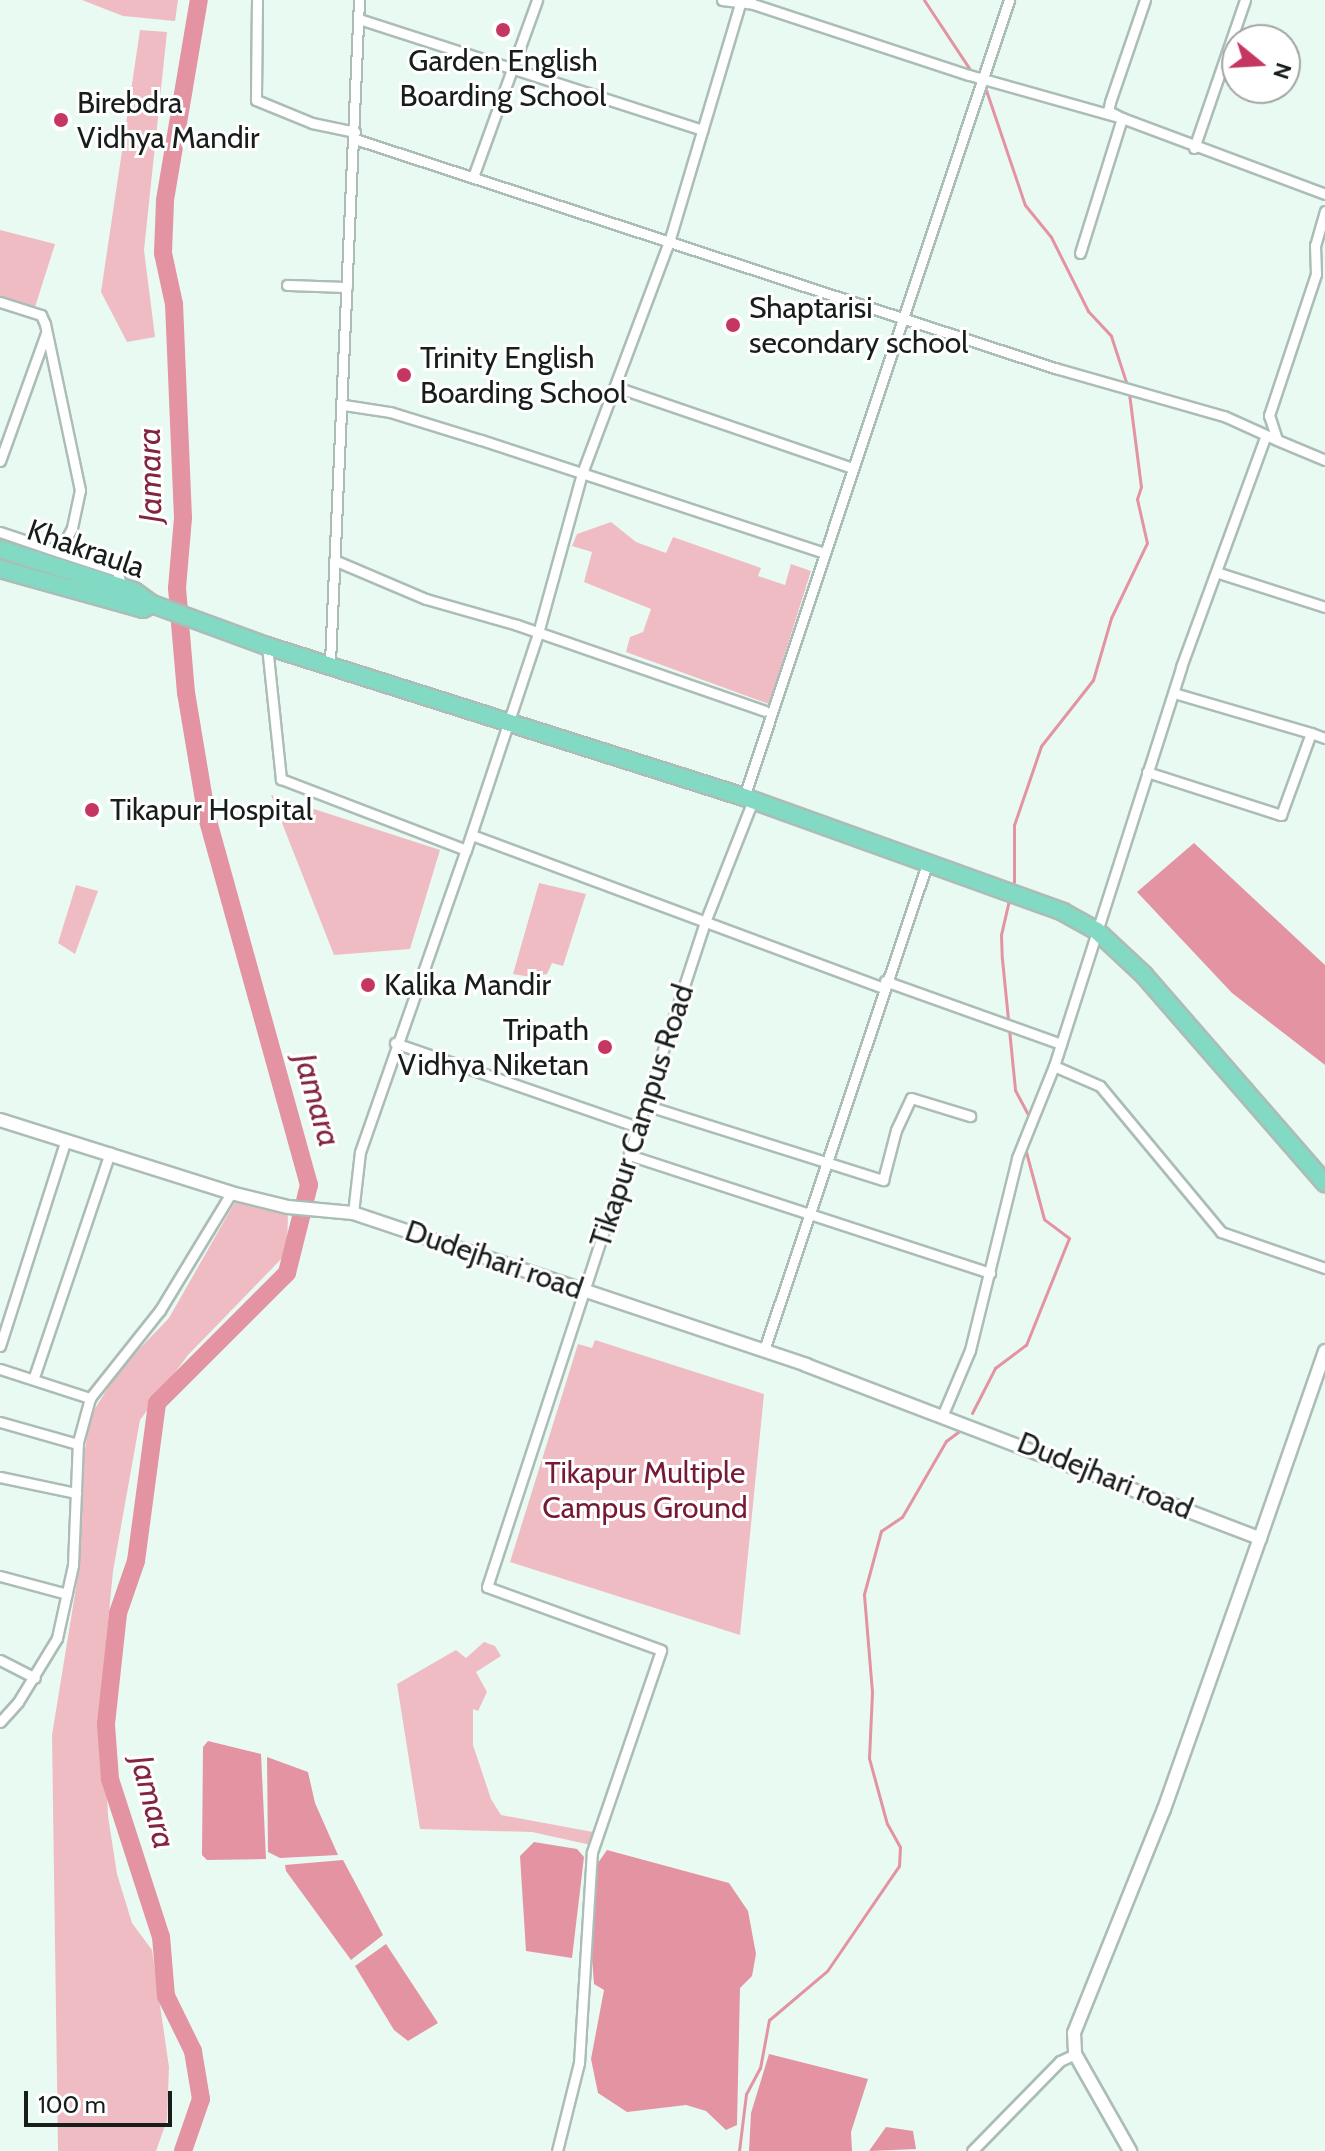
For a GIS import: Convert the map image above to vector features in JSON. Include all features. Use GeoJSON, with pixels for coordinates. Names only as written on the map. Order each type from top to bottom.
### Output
{"type":"FeatureCollection","features":[{"type":"Feature","properties":{"kind":"main road","name":"Khakraula"},"geometry":{"type":"LineString","coordinates":[[0,549],[122,587],[155,606]]}},
{"type":"Feature","properties":{"kind":"main road","name":"Khakraula"},"geometry":{"type":"LineString","coordinates":[[0,569],[143,609],[155,606]]}},
{"type":"Feature","properties":{"kind":"main road"},"geometry":{"type":"LineString","coordinates":[[155,606],[267,646],[330,662],[928,861],[1019,893],[1097,931],[1144,975],[1325,1183]]}},
{"type":"Feature","properties":{"kind":"street"},"geometry":{"type":"LineString","coordinates":[[257,0],[256,100],[312,123],[669,242],[902,315],[1055,368],[1233,419],[1265,437],[1325,460]]}},
{"type":"Feature","properties":{"kind":"street"},"geometry":{"type":"LineString","coordinates":[[330,662],[344,405],[359,0]]}},
{"type":"Feature","properties":{"kind":"street"},"geometry":{"type":"LineString","coordinates":[[473,177],[537,0]]}},
{"type":"Feature","properties":{"kind":"street"},"geometry":{"type":"LineString","coordinates":[[722,0],[753,4],[982,78],[1122,118]]}},
{"type":"Feature","properties":{"kind":"street","name":"Tikapur Campus Road"},"geometry":{"type":"LineString","coordinates":[[557,2151],[579,2063],[592,1852],[661,1650],[487,1587],[748,799],[902,315],[1009,0]]}},
{"type":"Feature","properties":{"kind":"street"},"geometry":{"type":"LineString","coordinates":[[1145,0],[1108,111],[1194,148],[1325,194]]}},
{"type":"Feature","properties":{"kind":"street"},"geometry":{"type":"LineString","coordinates":[[1194,148],[1245,0]]}},
{"type":"Feature","properties":{"kind":"street"},"geometry":{"type":"LineString","coordinates":[[353,1213],[360,1152],[395,1043],[472,835],[509,723],[538,633],[582,473],[669,242],[740,3]]}},
{"type":"Feature","properties":{"kind":"street"},"geometry":{"type":"LineString","coordinates":[[359,19],[702,130]]}},
{"type":"Feature","properties":{"kind":"street"},"geometry":{"type":"LineString","coordinates":[[1080,253],[1122,118]]}},
{"type":"Feature","properties":{"kind":"street"},"geometry":{"type":"LineString","coordinates":[[1277,440],[1269,415],[1316,274],[1315,245],[1325,211]]}},
{"type":"Feature","properties":{"kind":"street"},"geometry":{"type":"LineString","coordinates":[[1316,274],[1325,265]]}},
{"type":"Feature","properties":{"kind":"street"},"geometry":{"type":"LineString","coordinates":[[287,285],[347,287]]}},
{"type":"Feature","properties":{"kind":"street"},"geometry":{"type":"LineString","coordinates":[[0,302],[41,315],[46,333],[80,490],[72,528],[59,552]]}},
{"type":"Feature","properties":{"kind":"street"},"geometry":{"type":"LineString","coordinates":[[0,461],[46,333]]}},
{"type":"Feature","properties":{"kind":"street"},"geometry":{"type":"LineString","coordinates":[[616,387],[852,468]]}},
{"type":"Feature","properties":{"kind":"street"},"geometry":{"type":"LineString","coordinates":[[344,405],[390,412],[825,553]]}},
{"type":"Feature","properties":{"kind":"street"},"geometry":{"type":"LineString","coordinates":[[943,1414],[970,1350],[1017,1158],[1054,1066],[1147,772],[1265,437]]}},
{"type":"Feature","properties":{"kind":"street"},"geometry":{"type":"LineString","coordinates":[[0,532],[117,571],[122,587]]}},
{"type":"Feature","properties":{"kind":"street"},"geometry":{"type":"LineString","coordinates":[[334,560],[426,599],[538,633],[765,711]]}},
{"type":"Feature","properties":{"kind":"street"},"geometry":{"type":"LineString","coordinates":[[1219,573],[1325,607]]}},
{"type":"Feature","properties":{"kind":"street"},"geometry":{"type":"LineString","coordinates":[[267,646],[281,779],[466,850]]}},
{"type":"Feature","properties":{"kind":"street"},"geometry":{"type":"LineString","coordinates":[[1174,693],[1325,738]]}},
{"type":"Feature","properties":{"kind":"street"},"geometry":{"type":"LineString","coordinates":[[1147,772],[1281,815],[1311,733]]}},
{"type":"Feature","properties":{"kind":"street"},"geometry":{"type":"LineString","coordinates":[[472,835],[705,922],[1061,1044]]}},
{"type":"Feature","properties":{"kind":"street"},"geometry":{"type":"LineString","coordinates":[[764,1350],[883,984],[928,861]]}},
{"type":"Feature","properties":{"kind":"street"},"geometry":{"type":"LineString","coordinates":[[395,1043],[638,1127]]}},
{"type":"Feature","properties":{"kind":"street"},"geometry":{"type":"LineString","coordinates":[[1054,1066],[1100,1086],[1221,1232],[1325,1268]]}},
{"type":"Feature","properties":{"kind":"street"},"geometry":{"type":"LineString","coordinates":[[645,1105],[883,1180],[896,1130],[911,1098],[970,1116]]}},
{"type":"Feature","properties":{"kind":"street","name":"Dudejhari road"},"geometry":{"type":"LineString","coordinates":[[0,1120],[110,1152],[231,1193],[288,1207],[322,1207],[353,1213],[764,1350],[943,1414],[1260,1538]]}},
{"type":"Feature","properties":{"kind":"street"},"geometry":{"type":"LineString","coordinates":[[0,1346],[66,1139]]}},
{"type":"Feature","properties":{"kind":"street"},"geometry":{"type":"LineString","coordinates":[[34,1377],[110,1152]]}},
{"type":"Feature","properties":{"kind":"street"},"geometry":{"type":"LineString","coordinates":[[629,1155],[990,1273]]}},
{"type":"Feature","properties":{"kind":"street"},"geometry":{"type":"LineString","coordinates":[[0,1722],[35,1678],[57,1638],[67,1594],[78,1444],[90,1398],[160,1310],[231,1193]]}},
{"type":"Feature","properties":{"kind":"street"},"geometry":{"type":"LineString","coordinates":[[1130,2151],[1075,2054],[1074,2033],[1164,1809],[1325,1351]]}},
{"type":"Feature","properties":{"kind":"street"},"geometry":{"type":"LineString","coordinates":[[0,1371],[34,1377],[90,1398]]}},
{"type":"Feature","properties":{"kind":"street"},"geometry":{"type":"LineString","coordinates":[[0,1422],[78,1444]]}},
{"type":"Feature","properties":{"kind":"street"},"geometry":{"type":"LineString","coordinates":[[0,1477],[76,1493]]}},
{"type":"Feature","properties":{"kind":"street"},"geometry":{"type":"LineString","coordinates":[[0,1576],[67,1594]]}},
{"type":"Feature","properties":{"kind":"street"},"geometry":{"type":"LineString","coordinates":[[0,1660],[35,1678]]}},
{"type":"Feature","properties":{"kind":"street"},"geometry":{"type":"LineString","coordinates":[[972,2151],[1060,2061],[1075,2054]]}},
{"type":"Feature","properties":{"kind":"green space"},"geometry":{"type":"Polygon","coordinates":[[[82,0],[178,0],[175,21],[123,16],[82,0]]]}},
{"type":"Feature","properties":{"kind":"green space"},"geometry":{"type":"Polygon","coordinates":[[[140,30],[167,32],[144,250],[155,337],[127,342],[101,292],[140,30]]]}},
{"type":"Feature","properties":{"kind":"green space"},"geometry":{"type":"Polygon","coordinates":[[[0,230],[55,244],[35,307],[0,296],[0,230]]]}},
{"type":"Feature","properties":{"kind":"green space"},"geometry":{"type":"Polygon","coordinates":[[[611,522],[636,542],[666,553],[673,537],[761,568],[758,576],[785,585],[791,564],[811,571],[769,704],[626,652],[630,637],[643,632],[651,609],[584,582],[592,552],[572,546],[577,534],[611,522]]]}},
{"type":"Feature","properties":{"kind":"green space"},"geometry":{"type":"Polygon","coordinates":[[[271,795],[440,850],[410,949],[334,955],[271,795]]]}},
{"type":"Feature","properties":{"kind":"green space"},"geometry":{"type":"Polygon","coordinates":[[[539,883],[586,894],[563,966],[552,963],[547,974],[531,977],[513,974],[539,883]]]}},
{"type":"Feature","properties":{"kind":"green space"},"geometry":{"type":"Polygon","coordinates":[[[76,885],[98,891],[75,954],[58,943],[76,885]]]}},
{"type":"Feature","properties":{"kind":"green space"},"geometry":{"type":"Polygon","coordinates":[[[235,1202],[288,1211],[287,1253],[188,1355],[140,1420],[113,1571],[102,1686],[108,1816],[117,1874],[132,1923],[152,1950],[169,2067],[167,2120],[156,2151],[58,2151],[52,1735],[80,1563],[82,1466],[91,1415],[119,1370],[169,1318],[235,1202]]]}},
{"type":"Feature","properties":{"kind":"green space","name":"Tikapur Multiple Campus Ground"},"geometry":{"type":"Polygon","coordinates":[[[595,1340],[764,1394],[740,1635],[510,1562],[578,1344],[592,1348],[595,1340]]]}},
{"type":"Feature","properties":{"kind":"green space"},"geometry":{"type":"Polygon","coordinates":[[[484,1642],[495,1646],[501,1656],[476,1672],[487,1692],[478,1711],[473,1709],[473,1745],[491,1799],[501,1815],[593,1832],[591,1845],[532,1832],[420,1829],[397,1684],[456,1650],[466,1658],[484,1642]]]}},
{"type":"Feature","properties":{"kind":"shaded area"},"geometry":{"type":"Polygon","coordinates":[[[1194,843],[1325,965],[1325,1065],[1232,993],[1137,892],[1194,843]]]}},
{"type":"Feature","properties":{"kind":"shaded area"},"geometry":{"type":"Polygon","coordinates":[[[208,1741],[261,1754],[266,1859],[207,1860],[202,1855],[203,1747],[208,1741]]]}},
{"type":"Feature","properties":{"kind":"shaded area"},"geometry":{"type":"Polygon","coordinates":[[[267,1757],[308,1772],[315,1803],[338,1855],[280,1858],[268,1852],[267,1757]]]}},
{"type":"Feature","properties":{"kind":"shaded area"},"geometry":{"type":"Polygon","coordinates":[[[534,1842],[577,1849],[584,1857],[572,1958],[526,1951],[520,1856],[534,1842]]]}},
{"type":"Feature","properties":{"kind":"shaded area"},"geometry":{"type":"Polygon","coordinates":[[[607,1850],[729,1883],[748,1911],[756,1954],[752,1976],[740,1988],[737,2125],[726,2130],[706,2111],[686,2105],[627,2112],[598,2093],[591,2059],[604,1990],[594,1984],[590,1932],[598,1863],[607,1850]]]}},
{"type":"Feature","properties":{"kind":"shaded area"},"geometry":{"type":"Polygon","coordinates":[[[343,1860],[383,1935],[351,1960],[286,1871],[285,1865],[343,1860]]]}},
{"type":"Feature","properties":{"kind":"shaded area"},"geometry":{"type":"Polygon","coordinates":[[[386,1944],[438,2023],[408,2041],[394,2030],[355,1966],[386,1944]]]}},
{"type":"Feature","properties":{"kind":"shaded area"},"geometry":{"type":"Polygon","coordinates":[[[769,2054],[868,2079],[851,2132],[852,2151],[749,2151],[751,2113],[769,2054]]]}},
{"type":"Feature","properties":{"kind":"shaded area"},"geometry":{"type":"Polygon","coordinates":[[[886,2127],[913,2131],[916,2149],[869,2151],[886,2127]]]}},
{"type":"Feature","properties":{"kind":"waterway","name":"Jamara"},"geometry":{"type":"LineString","coordinates":[[183,2151],[201,2099],[193,2051],[166,1996],[161,1937],[110,1779],[106,1724],[118,1613],[136,1561],[157,1403],[287,1273],[309,1185],[207,818],[186,693],[177,588],[183,518],[174,304],[163,253],[165,200],[199,0]]}},
{"type":"Feature","properties":{"kind":"waterway"},"geometry":{"type":"LineString","coordinates":[[924,0],[969,68]]}},
{"type":"Feature","properties":{"kind":"waterway"},"geometry":{"type":"LineString","coordinates":[[986,90],[1025,205],[1051,237],[1088,311],[1111,336],[1126,382]]}},
{"type":"Feature","properties":{"kind":"waterway"},"geometry":{"type":"LineString","coordinates":[[1014,882],[1014,825],[1041,746],[1093,680],[1111,618],[1147,543],[1137,499],[1141,487],[1129,393]]}},
{"type":"Feature","properties":{"kind":"waterway"},"geometry":{"type":"LineString","coordinates":[[1009,900],[1001,935],[1002,959],[1015,1090],[1030,1118]]}},
{"type":"Feature","properties":{"kind":"waterway"},"geometry":{"type":"LineString","coordinates":[[972,1413],[995,1368],[1026,1345],[1069,1238],[1044,1219],[1025,1148]]}},
{"type":"Feature","properties":{"kind":"waterway"},"geometry":{"type":"LineString","coordinates":[[739,2151],[746,2094],[760,2068],[769,2020],[827,1971],[899,1866],[900,1847],[887,1824],[869,1758],[872,1692],[864,1594],[881,1531],[902,1517],[946,1441],[962,1429]]}},
{"type":"Feature","properties":{"kind":"place","name":"Garden English Boarding School"},"geometry":{"type":"Point","coordinates":[503,30]}},
{"type":"Feature","properties":{"kind":"place","name":"Birebdra Vidhya Mandir"},"geometry":{"type":"Point","coordinates":[61,120]}},
{"type":"Feature","properties":{"kind":"place","name":"Shaptarisi secondary school"},"geometry":{"type":"Point","coordinates":[733,325]}},
{"type":"Feature","properties":{"kind":"place","name":"Trinity English Boarding School"},"geometry":{"type":"Point","coordinates":[404,375]}},
{"type":"Feature","properties":{"kind":"place","name":"Tikapur Hospital"},"geometry":{"type":"Point","coordinates":[92,810]}},
{"type":"Feature","properties":{"kind":"place","name":"Kalika Mandir"},"geometry":{"type":"Point","coordinates":[368,985]}},
{"type":"Feature","properties":{"kind":"place","name":"Tripath Vidhya Niketan"},"geometry":{"type":"Point","coordinates":[605,1047]}}]}
